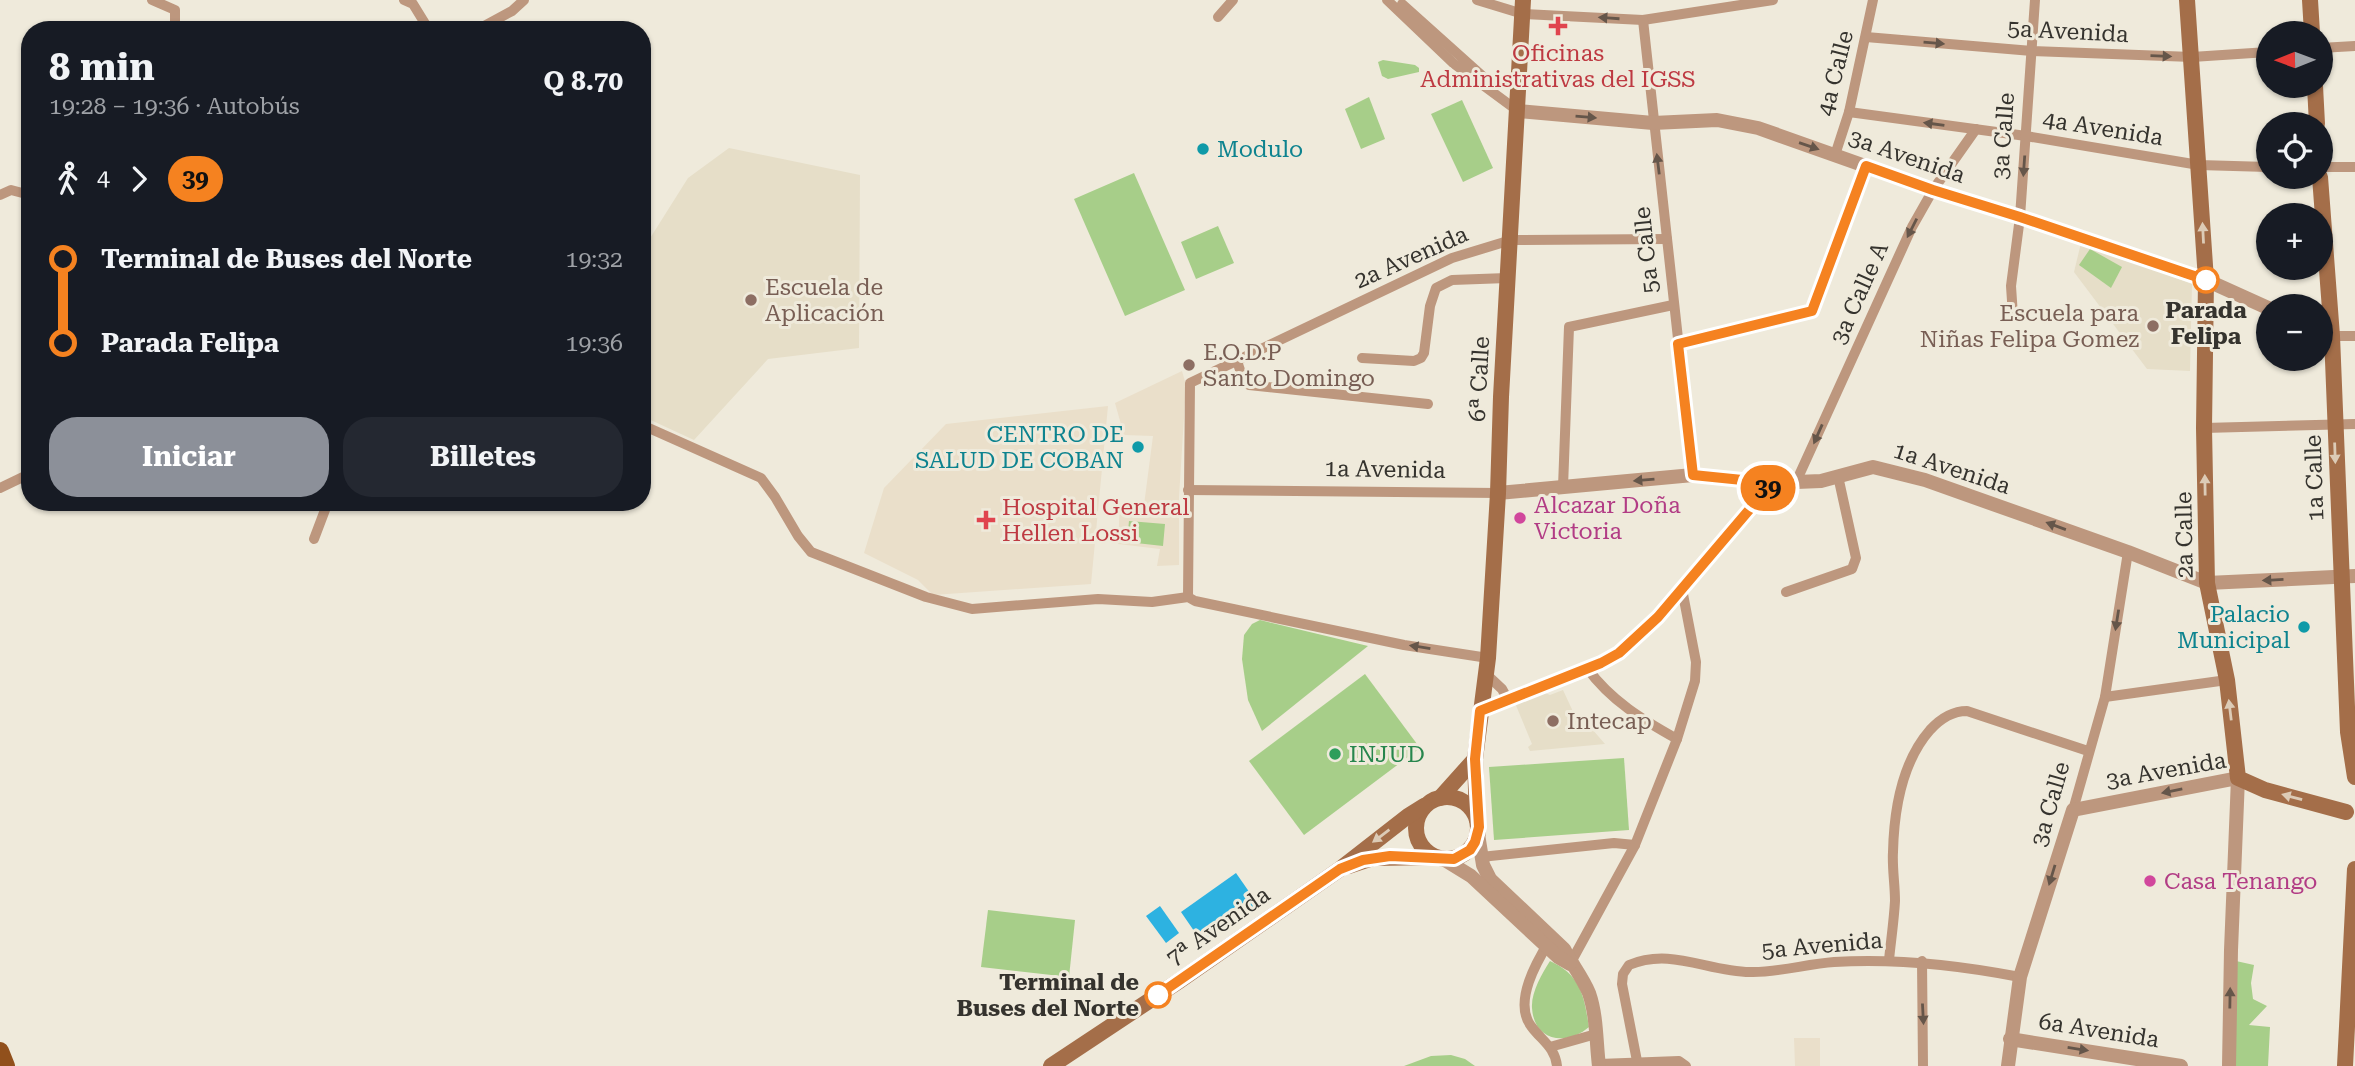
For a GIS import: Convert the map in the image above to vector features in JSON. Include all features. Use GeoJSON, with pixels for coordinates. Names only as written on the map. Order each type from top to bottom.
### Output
{"type":"FeatureCollection","features":[{"type":"Feature","properties":{"kind":"main road","name":"2a Calle"},"geometry":{"type":"LineString","coordinates":[[2187,0],[2206,280],[2204,428],[2207,583],[2227,680],[2238,778]]}},
{"type":"Feature","properties":{"kind":"main road"},"geometry":{"type":"LineString","coordinates":[[2310,0],[2311,21]]}},
{"type":"Feature","properties":{"kind":"main road","name":"6ª Calle"},"geometry":{"type":"LineString","coordinates":[[1478,827],[1475,759],[1486,665],[1498,493],[1500,397],[1523,7]]}},
{"type":"Feature","properties":{"kind":"main road","name":"1a Calle"},"geometry":{"type":"LineString","coordinates":[[2320,189],[2324,294]]}},
{"type":"Feature","properties":{"kind":"main road","name":"1a Calle"},"geometry":{"type":"LineString","coordinates":[[2329,371],[2348,576],[2351,732],[2355,777]]}},
{"type":"Feature","properties":{"kind":"main road"},"geometry":{"type":"LineString","coordinates":[[1440,798],[1475,759]]}},
{"type":"Feature","properties":{"kind":"main road","name":"3a Avenida"},"geometry":{"type":"LineString","coordinates":[[2238,778],[2265,790],[2346,812]]}},
{"type":"Feature","properties":{"kind":"main road"},"geometry":{"type":"LineString","coordinates":[[1440,798],[1463,801],[1469,806],[1478,827],[1470,850],[1454,859],[1439,858],[1425,851],[1416,834],[1416,824],[1424,806],[1440,798]]}},
{"type":"Feature","properties":{"kind":"main road","name":"7ª Avenida"},"geometry":{"type":"LineString","coordinates":[[1051,1066],[1340,869],[1424,806]]}},
{"type":"Feature","properties":{"kind":"main road","name":"7ª Avenida"},"geometry":{"type":"LineString","coordinates":[[1340,869],[1373,858],[1439,858]]}},
{"type":"Feature","properties":{"kind":"main road"},"geometry":{"type":"LineString","coordinates":[[2345,1066],[2355,869]]}},
{"type":"Feature","properties":{"kind":"main road"},"geometry":{"type":"LineString","coordinates":[[0,1051],[6,1066]]}},
{"type":"Feature","properties":{"kind":"street"},"geometry":{"type":"LineString","coordinates":[[152,0],[176,5]]}},
{"type":"Feature","properties":{"kind":"street"},"geometry":{"type":"LineString","coordinates":[[404,0],[413,4],[423,21]]}},
{"type":"Feature","properties":{"kind":"street"},"geometry":{"type":"LineString","coordinates":[[494,21],[512,11],[524,0]]}},
{"type":"Feature","properties":{"kind":"street"},"geometry":{"type":"LineString","coordinates":[[1218,17],[1233,0]]}},
{"type":"Feature","properties":{"kind":"street"},"geometry":{"type":"LineString","coordinates":[[1387,0],[1453,63],[1518,111]]}},
{"type":"Feature","properties":{"kind":"street"},"geometry":{"type":"LineString","coordinates":[[1397,0],[1518,111]]}},
{"type":"Feature","properties":{"kind":"street"},"geometry":{"type":"LineString","coordinates":[[1477,0],[1643,20],[1773,0]]}},
{"type":"Feature","properties":{"kind":"street","name":"4a Calle"},"geometry":{"type":"LineString","coordinates":[[1835,155],[1849,112],[1873,0]]}},
{"type":"Feature","properties":{"kind":"street","name":"3a Calle"},"geometry":{"type":"LineString","coordinates":[[2013,316],[2011,286],[2020,217],[2035,0]]}},
{"type":"Feature","properties":{"kind":"street","name":"5a Calle"},"geometry":{"type":"LineString","coordinates":[[1643,20],[1693,475]]}},
{"type":"Feature","properties":{"kind":"street","name":"5a Avenida"},"geometry":{"type":"LineString","coordinates":[[1866,37],[2032,51],[2192,57],[2256,53]]}},
{"type":"Feature","properties":{"kind":"street"},"geometry":{"type":"LineString","coordinates":[[2333,47],[2355,46]]}},
{"type":"Feature","properties":{"kind":"street","name":"3a Avenida"},"geometry":{"type":"LineString","coordinates":[[1518,111],[1653,123],[1717,120],[1758,128],[1933,190],[2206,280],[2256,303]]}},
{"type":"Feature","properties":{"kind":"street","name":"4a Avenida"},"geometry":{"type":"LineString","coordinates":[[1849,112],[2026,136],[2199,166],[2256,167]]}},
{"type":"Feature","properties":{"kind":"street","name":"3a Calle A"},"geometry":{"type":"LineString","coordinates":[[1796,482],[1912,227],[1933,190],[1976,129]]}},
{"type":"Feature","properties":{"kind":"street"},"geometry":{"type":"LineString","coordinates":[[1678,344],[1810,313],[1814,309],[1866,166]]}},
{"type":"Feature","properties":{"kind":"street"},"geometry":{"type":"LineString","coordinates":[[2333,167],[2355,167]]}},
{"type":"Feature","properties":{"kind":"street"},"geometry":{"type":"LineString","coordinates":[[0,195],[11,190],[21,193]]}},
{"type":"Feature","properties":{"kind":"street","name":"2a Avenida"},"geometry":{"type":"LineString","coordinates":[[1188,490],[1190,383],[1452,258],[1510,240],[1667,239]]}},
{"type":"Feature","properties":{"kind":"street"},"geometry":{"type":"LineString","coordinates":[[1362,358],[1414,361],[1422,358],[1430,306],[1436,288],[1452,280],[1507,278]]}},
{"type":"Feature","properties":{"kind":"street"},"geometry":{"type":"LineString","coordinates":[[1563,486],[1569,327],[1673,306]]}},
{"type":"Feature","properties":{"kind":"street"},"geometry":{"type":"LineString","coordinates":[[2333,334],[2355,336]]}},
{"type":"Feature","properties":{"kind":"street"},"geometry":{"type":"LineString","coordinates":[[1237,361],[1248,386],[1427,404]]}},
{"type":"Feature","properties":{"kind":"street"},"geometry":{"type":"LineString","coordinates":[[2204,428],[2355,424]]}},
{"type":"Feature","properties":{"kind":"street"},"geometry":{"type":"LineString","coordinates":[[651,429],[761,478],[775,496],[798,537],[811,552],[926,597],[972,609],[1098,599],[1152,602],[1188,597],[1195,601],[1486,665],[1507,700]]}},
{"type":"Feature","properties":{"kind":"street","name":"1a Avenida"},"geometry":{"type":"LineString","coordinates":[[1188,490],[1498,493],[1693,475],[1772,483],[1821,481],[1873,467],[1926,480],[2207,583],[2348,576]]}},
{"type":"Feature","properties":{"kind":"street"},"geometry":{"type":"LineString","coordinates":[[1786,592],[1853,569],[1856,565],[1857,558],[1838,476]]}},
{"type":"Feature","properties":{"kind":"street"},"geometry":{"type":"LineString","coordinates":[[0,488],[21,478]]}},
{"type":"Feature","properties":{"kind":"street"},"geometry":{"type":"LineString","coordinates":[[1480,711],[1619,653],[1658,617],[1772,483]]}},
{"type":"Feature","properties":{"kind":"street"},"geometry":{"type":"LineString","coordinates":[[1188,490],[1188,597]]}},
{"type":"Feature","properties":{"kind":"street"},"geometry":{"type":"LineString","coordinates":[[314,539],[325,511]]}},
{"type":"Feature","properties":{"kind":"street","name":"3a Calle"},"geometry":{"type":"LineString","coordinates":[[2008,1066],[2020,978],[2105,697],[2128,552]]}},
{"type":"Feature","properties":{"kind":"street"},"geometry":{"type":"LineString","coordinates":[[1570,964],[1635,845],[1677,739],[1695,681],[1696,662],[1682,589]]}},
{"type":"Feature","properties":{"kind":"street"},"geometry":{"type":"LineString","coordinates":[[1587,668],[1597,682],[1634,714],[1677,739]]}},
{"type":"Feature","properties":{"kind":"street"},"geometry":{"type":"LineString","coordinates":[[2105,697],[2227,680]]}},
{"type":"Feature","properties":{"kind":"street","name":"3a Avenida"},"geometry":{"type":"LineString","coordinates":[[1889,960],[1895,899],[1893,852],[1903,780],[1922,739],[1935,725],[1950,714],[1967,711],[2088,751]]}},
{"type":"Feature","properties":{"kind":"street","name":"3a Avenida"},"geometry":{"type":"LineString","coordinates":[[2073,810],[2238,778]]}},
{"type":"Feature","properties":{"kind":"street","name":"2a Calle"},"geometry":{"type":"LineString","coordinates":[[2229,1066],[2238,778]]}},
{"type":"Feature","properties":{"kind":"street"},"geometry":{"type":"LineString","coordinates":[[1478,827],[1481,857],[1486,873],[1549,942]]}},
{"type":"Feature","properties":{"kind":"street"},"geometry":{"type":"LineString","coordinates":[[1481,857],[1614,843],[1635,845]]}},
{"type":"Feature","properties":{"kind":"street"},"geometry":{"type":"LineString","coordinates":[[1439,858],[1471,876],[1549,942],[1565,950],[1570,964],[1588,993],[1599,1065],[1679,1061],[1686,1066]]}},
{"type":"Feature","properties":{"kind":"street"},"geometry":{"type":"LineString","coordinates":[[1549,942],[1535,969],[1524,1008],[1531,1027],[1550,1047],[1557,1066]]}},
{"type":"Feature","properties":{"kind":"street","name":"5a Avenida"},"geometry":{"type":"LineString","coordinates":[[1637,1061],[1622,984],[1623,974],[1629,965],[1648,958],[1674,958],[1747,972],[1811,964],[1922,961],[2020,978]]}},
{"type":"Feature","properties":{"kind":"street"},"geometry":{"type":"LineString","coordinates":[[1922,961],[1923,1066]]}},
{"type":"Feature","properties":{"kind":"street"},"geometry":{"type":"LineString","coordinates":[[1550,1047],[1596,1034]]}},
{"type":"Feature","properties":{"kind":"street","name":"6a Avenida"},"geometry":{"type":"LineString","coordinates":[[2010,1039],[2181,1066]]}},
{"type":"Feature","properties":{"kind":"shaded area","name":"Escuela de Aplicación"},"geometry":{"type":"Polygon","coordinates":[[[729,148],[860,175],[859,348],[768,359],[694,440],[651,420],[651,237],[688,178],[729,148]]]}},
{"type":"Feature","properties":{"kind":"shaded area","name":"Escuela para Niñas Felipa Gomez"},"geometry":{"type":"Polygon","coordinates":[[[2081,243],[2192,284],[2190,371],[2147,369],[2074,272],[2081,243]]]}},
{"type":"Feature","properties":{"kind":"shaded area"},"geometry":{"type":"Polygon","coordinates":[[[1182,371],[1186,385],[1179,497],[1179,565],[1157,566],[1160,549],[1118,544],[1120,503],[1144,505],[1153,436],[1124,435],[1115,403],[1182,371]]]}},
{"type":"Feature","properties":{"kind":"shaded area","name":"Hospital General Hellen Lossi"},"geometry":{"type":"Polygon","coordinates":[[[1108,406],[1091,584],[933,595],[918,580],[864,553],[884,488],[946,424],[1108,406]]]}},
{"type":"Feature","properties":{"kind":"shaded area","name":"Intecap"},"geometry":{"type":"Polygon","coordinates":[[[1563,690],[1576,718],[1581,717],[1605,744],[1530,751],[1528,747],[1532,744],[1515,703],[1543,692],[1550,695],[1563,690]]]}},
{"type":"Feature","properties":{"kind":"shaded area"},"geometry":{"type":"Polygon","coordinates":[[[1794,1038],[1820,1038],[1820,1066],[1795,1066],[1794,1038]]]}},
{"type":"Feature","properties":{"kind":"green space"},"geometry":{"type":"Polygon","coordinates":[[[1383,60],[1415,65],[1419,72],[1388,79],[1382,76],[1378,62],[1383,60]]]}},
{"type":"Feature","properties":{"kind":"green space"},"geometry":{"type":"Polygon","coordinates":[[[1369,97],[1385,139],[1361,149],[1345,109],[1369,97]]]}},
{"type":"Feature","properties":{"kind":"green space"},"geometry":{"type":"Polygon","coordinates":[[[1462,100],[1493,168],[1463,182],[1431,114],[1462,100]]]}},
{"type":"Feature","properties":{"kind":"green space"},"geometry":{"type":"Polygon","coordinates":[[[1134,173],[1185,290],[1125,316],[1074,199],[1134,173]]]}},
{"type":"Feature","properties":{"kind":"green space"},"geometry":{"type":"Polygon","coordinates":[[[1218,226],[1234,263],[1196,279],[1181,242],[1218,226]]]}},
{"type":"Feature","properties":{"kind":"green space"},"geometry":{"type":"Polygon","coordinates":[[[2090,249],[2122,267],[2111,288],[2079,265],[2090,249]]]}},
{"type":"Feature","properties":{"kind":"green space"},"geometry":{"type":"Polygon","coordinates":[[[1129,521],[1165,524],[1163,546],[1127,542],[1129,521]]]}},
{"type":"Feature","properties":{"kind":"green space"},"geometry":{"type":"Polygon","coordinates":[[[1260,620],[1368,646],[1262,731],[1248,700],[1242,659],[1244,635],[1252,624],[1260,620]]]}},
{"type":"Feature","properties":{"kind":"green space","name":"INJUD"},"geometry":{"type":"Polygon","coordinates":[[[1365,674],[1420,748],[1304,835],[1249,761],[1365,674]]]}},
{"type":"Feature","properties":{"kind":"green space"},"geometry":{"type":"Polygon","coordinates":[[[1624,758],[1629,830],[1494,840],[1489,767],[1624,758]]]}},
{"type":"Feature","properties":{"kind":"green space"},"geometry":{"type":"Polygon","coordinates":[[[988,910],[1075,920],[1069,977],[981,967],[988,910]]]}},
{"type":"Feature","properties":{"kind":"green space"},"geometry":{"type":"Polygon","coordinates":[[[1550,961],[1575,980],[1583,996],[1589,1027],[1571,1037],[1545,1034],[1534,1019],[1533,996],[1550,961]]]}},
{"type":"Feature","properties":{"kind":"green space"},"geometry":{"type":"Polygon","coordinates":[[[2236,961],[2254,965],[2251,983],[2253,999],[2267,1006],[2249,1025],[2270,1027],[2268,1066],[2233,1066],[2236,961]]]}},
{"type":"Feature","properties":{"kind":"green space"},"geometry":{"type":"Polygon","coordinates":[[[1451,1055],[1465,1059],[1475,1066],[1404,1066],[1431,1056],[1451,1055]]]}},
{"type":"Feature","properties":{"kind":"water"},"geometry":{"type":"Polygon","coordinates":[[[1236,873],[1259,906],[1203,944],[1181,912],[1236,873]]]}},
{"type":"Feature","properties":{"kind":"water"},"geometry":{"type":"Polygon","coordinates":[[[1160,906],[1179,933],[1166,943],[1146,916],[1160,906]]]}},
{"type":"Feature","properties":{"kind":"bus line","name":"39"},"geometry":{"type":"LineString","coordinates":[[1158,995],[1340,869],[1363,860],[1390,856],[1454,859],[1470,850],[1479,827],[1475,759],[1480,711],[1601,663],[1619,653],[1658,617],[1772,483],[1693,475],[1678,344],[1810,313],[1814,309],[1866,166],[2206,280]]}},
{"type":"Feature","properties":{"kind":"place","name":"Oficinas Administrativas del IGSS"},"geometry":{"type":"Point","coordinates":[1558,26]}},
{"type":"Feature","properties":{"kind":"place","name":"Modulo"},"geometry":{"type":"Point","coordinates":[1203,149]}},
{"type":"Feature","properties":{"kind":"place","name":"Parada Felipa"},"geometry":{"type":"Point","coordinates":[2206,280]}},
{"type":"Feature","properties":{"kind":"place","name":"Escuela de Aplicación"},"geometry":{"type":"Point","coordinates":[751,300]}},
{"type":"Feature","properties":{"kind":"place","name":"Escuela para Niñas Felipa Gomez"},"geometry":{"type":"Point","coordinates":[2153,326]}},
{"type":"Feature","properties":{"kind":"place","name":"E.O.D.P Santo Domingo"},"geometry":{"type":"Point","coordinates":[1189,365]}},
{"type":"Feature","properties":{"kind":"place","name":"CENTRO DE SALUD DE COBAN"},"geometry":{"type":"Point","coordinates":[1138,447]}},
{"type":"Feature","properties":{"kind":"place","name":"Alcazar Doña Victoria"},"geometry":{"type":"Point","coordinates":[1520,518]}},
{"type":"Feature","properties":{"kind":"place","name":"Hospital General Hellen Lossi"},"geometry":{"type":"Point","coordinates":[986,520]}},
{"type":"Feature","properties":{"kind":"place","name":"Palacio Municipal"},"geometry":{"type":"Point","coordinates":[2304,627]}},
{"type":"Feature","properties":{"kind":"place","name":"Intecap"},"geometry":{"type":"Point","coordinates":[1553,721]}},
{"type":"Feature","properties":{"kind":"place","name":"INJUD"},"geometry":{"type":"Point","coordinates":[1335,754]}},
{"type":"Feature","properties":{"kind":"place","name":"Casa Tenango"},"geometry":{"type":"Point","coordinates":[2150,881]}},
{"type":"Feature","properties":{"kind":"place","name":"Terminal de Buses del Norte"},"geometry":{"type":"Point","coordinates":[1158,995]}}]}
